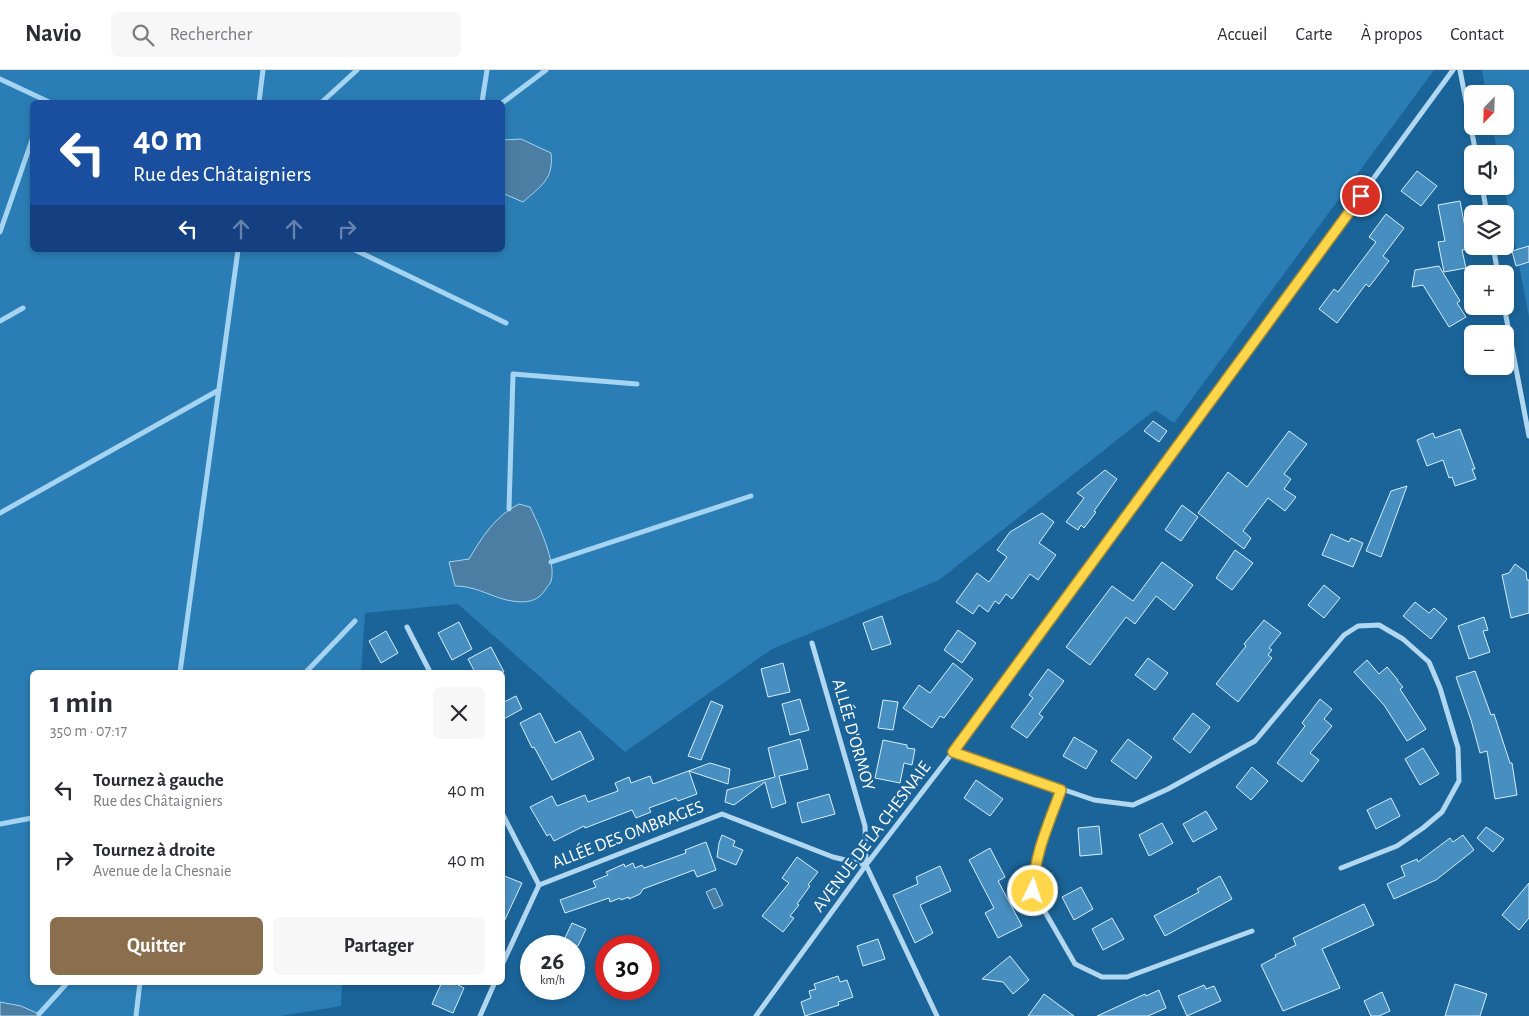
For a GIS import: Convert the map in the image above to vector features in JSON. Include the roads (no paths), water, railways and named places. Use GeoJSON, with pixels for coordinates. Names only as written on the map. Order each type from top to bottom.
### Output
{"type":"FeatureCollection","features":[{"type":"Feature","properties":{"kind":"street","name":"AVENUE DE LA CHESNAIE"},"geometry":{"type":"LineString","coordinates":[[756,1016],[866,865],[953,752],[1453,70]]}},
{"type":"Feature","properties":{"kind":"street"},"geometry":{"type":"LineString","coordinates":[[1460,70],[1474,145]]}},
{"type":"Feature","properties":{"kind":"street"},"geometry":{"type":"LineString","coordinates":[[1506,315],[1529,436]]}},
{"type":"Feature","properties":{"kind":"street"},"geometry":{"type":"LineString","coordinates":[[953,752],[1094,800],[1132,805],[1168,789],[1255,741],[1344,635],[1358,626],[1379,625],[1403,639],[1429,662],[1440,688],[1458,748],[1459,781],[1442,812],[1423,828],[1397,846],[1341,868]]}},
{"type":"Feature","properties":{"kind":"street"},"geometry":{"type":"LineString","coordinates":[[407,626],[429,670]]}},
{"type":"Feature","properties":{"kind":"street","name":"ALLÉE D'ORMOY"},"geometry":{"type":"LineString","coordinates":[[812,643],[864,826],[866,865]]}},
{"type":"Feature","properties":{"kind":"street"},"geometry":{"type":"LineString","coordinates":[[1061,790],[1040,845],[1033,873],[1033,891],[1075,964],[1102,976],[1127,977],[1252,931]]}},
{"type":"Feature","properties":{"kind":"street","name":"ALLÉE DES OMBRAGES"},"geometry":{"type":"LineString","coordinates":[[505,958],[539,884],[722,814],[833,857],[866,865]]}},
{"type":"Feature","properties":{"kind":"street"},"geometry":{"type":"LineString","coordinates":[[505,819],[539,884]]}},
{"type":"Feature","properties":{"kind":"street"},"geometry":{"type":"LineString","coordinates":[[866,865],[937,1016]]}},
{"type":"Feature","properties":{"kind":"street"},"geometry":{"type":"LineString","coordinates":[[480,1016],[494,985]]}},
{"type":"Feature","properties":{"kind":"waterway"},"geometry":{"type":"LineString","coordinates":[[259,100],[263,70]]}},
{"type":"Feature","properties":{"kind":"waterway"},"geometry":{"type":"LineString","coordinates":[[324,100],[357,70]]}},
{"type":"Feature","properties":{"kind":"waterway"},"geometry":{"type":"LineString","coordinates":[[482,100],[487,70]]}},
{"type":"Feature","properties":{"kind":"waterway"},"geometry":{"type":"LineString","coordinates":[[505,101],[546,70]]}},
{"type":"Feature","properties":{"kind":"waterway"},"geometry":{"type":"LineString","coordinates":[[0,79],[45,100]]}},
{"type":"Feature","properties":{"kind":"waterway"},"geometry":{"type":"LineString","coordinates":[[0,232],[30,146]]}},
{"type":"Feature","properties":{"kind":"waterway"},"geometry":{"type":"LineString","coordinates":[[180,670],[238,252]]}},
{"type":"Feature","properties":{"kind":"waterway"},"geometry":{"type":"LineString","coordinates":[[359,252],[506,323]]}},
{"type":"Feature","properties":{"kind":"waterway"},"geometry":{"type":"LineString","coordinates":[[0,321],[23,308]]}},
{"type":"Feature","properties":{"kind":"waterway"},"geometry":{"type":"LineString","coordinates":[[509,509],[513,374],[637,384]]}},
{"type":"Feature","properties":{"kind":"waterway"},"geometry":{"type":"LineString","coordinates":[[0,513],[219,390]]}},
{"type":"Feature","properties":{"kind":"waterway"},"geometry":{"type":"LineString","coordinates":[[551,562],[751,496]]}},
{"type":"Feature","properties":{"kind":"waterway"},"geometry":{"type":"LineString","coordinates":[[308,670],[355,621]]}},
{"type":"Feature","properties":{"kind":"waterway"},"geometry":{"type":"LineString","coordinates":[[0,824],[30,818]]}},
{"type":"Feature","properties":{"kind":"waterway"},"geometry":{"type":"LineString","coordinates":[[39,1014],[65,985]]}},
{"type":"Feature","properties":{"kind":"waterway"},"geometry":{"type":"LineString","coordinates":[[136,1016],[140,985]]}}]}
